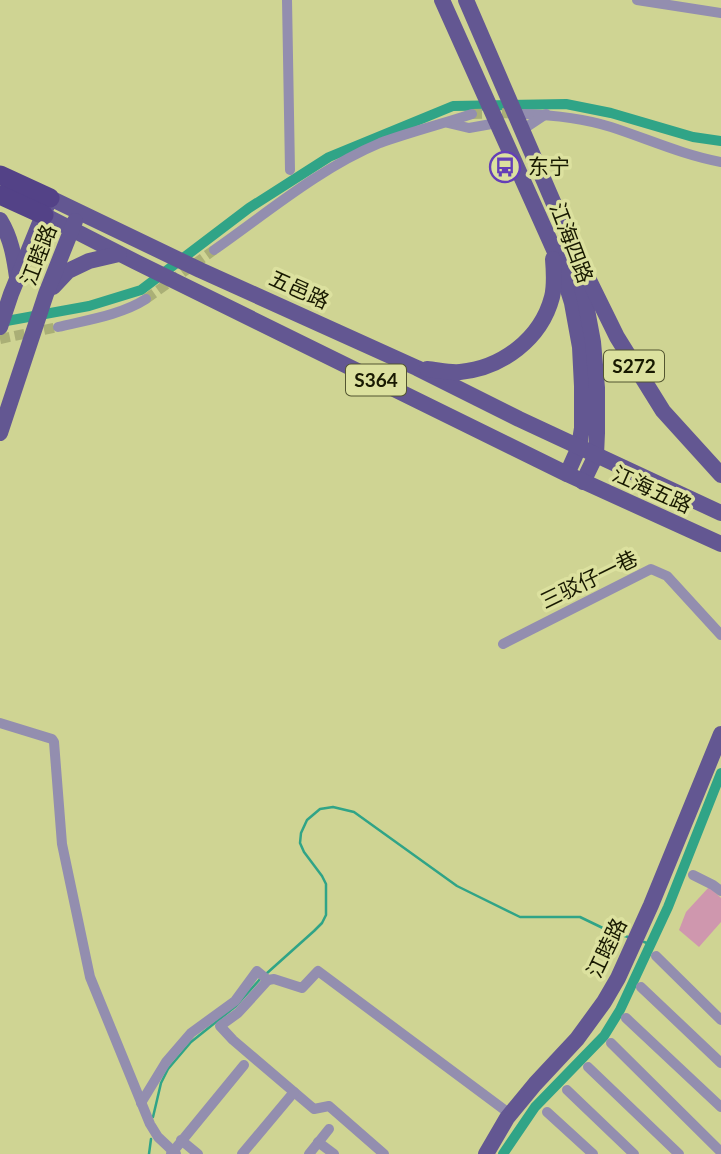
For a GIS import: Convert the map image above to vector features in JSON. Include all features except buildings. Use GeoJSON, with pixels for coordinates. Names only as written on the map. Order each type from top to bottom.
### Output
{"type":"FeatureCollection","features":[{"type":"Feature","properties":{"kind":"highway","name":"五邑路"},"geometry":{"type":"LineString","coordinates":[[0,175],[47,207]]}},
{"type":"Feature","properties":{"kind":"highway","name":"五邑路"},"geometry":{"type":"LineString","coordinates":[[0,195],[47,207]]}},
{"type":"Feature","properties":{"kind":"main road","name":"江海四路"},"geometry":{"type":"LineString","coordinates":[[442,0],[559,261],[572,303],[590,387],[596,455]]}},
{"type":"Feature","properties":{"kind":"main road","name":"江海四路"},"geometry":{"type":"LineString","coordinates":[[466,0],[521,122],[570,241],[585,299],[593,342],[590,387],[579,447],[567,474]]}},
{"type":"Feature","properties":{"kind":"main road","name":"五邑路"},"geometry":{"type":"LineString","coordinates":[[47,207],[79,213],[418,368],[579,447]]}},
{"type":"Feature","properties":{"kind":"main road","name":"五邑路"},"geometry":{"type":"LineString","coordinates":[[47,207],[72,230],[567,474]]}},
{"type":"Feature","properties":{"kind":"main road","name":"江睦路"},"geometry":{"type":"LineString","coordinates":[[0,327],[47,207]]}},
{"type":"Feature","properties":{"kind":"main road","name":"江睦路"},"geometry":{"type":"LineString","coordinates":[[0,433],[46,294],[79,213]]}},
{"type":"Feature","properties":{"kind":"main road"},"geometry":{"type":"LineString","coordinates":[[0,220],[13,251],[18,278]]}},
{"type":"Feature","properties":{"kind":"main road","name":"S272"},"geometry":{"type":"LineString","coordinates":[[570,241],[617,337],[640,376],[663,411],[721,475]]}},
{"type":"Feature","properties":{"kind":"main road"},"geometry":{"type":"LineString","coordinates":[[418,368],[458,373],[485,368],[512,354],[531,337],[545,317],[552,295],[554,273],[551,242]]}},
{"type":"Feature","properties":{"kind":"main road"},"geometry":{"type":"LineString","coordinates":[[46,294],[68,271],[89,261],[119,254]]}},
{"type":"Feature","properties":{"kind":"main road"},"geometry":{"type":"LineString","coordinates":[[506,444],[519,419]]}},
{"type":"Feature","properties":{"kind":"main road","name":"江海五路"},"geometry":{"type":"LineString","coordinates":[[579,447],[721,513]]}},
{"type":"Feature","properties":{"kind":"main road","name":"S272"},"geometry":{"type":"LineString","coordinates":[[583,481],[596,455]]}},
{"type":"Feature","properties":{"kind":"main road","name":"江海五路"},"geometry":{"type":"LineString","coordinates":[[567,474],[721,544]]}},
{"type":"Feature","properties":{"kind":"main road"},"geometry":{"type":"LineString","coordinates":[[646,510],[657,483]]}},
{"type":"Feature","properties":{"kind":"main road","name":"江睦路"},"geometry":{"type":"LineString","coordinates":[[486,1154],[510,1114],[577,1039],[618,978],[652,905],[721,734]]}},
{"type":"Feature","properties":{"kind":"street"},"geometry":{"type":"LineString","coordinates":[[287,0],[290,170]]}},
{"type":"Feature","properties":{"kind":"street"},"geometry":{"type":"LineString","coordinates":[[637,0],[721,13]]}},
{"type":"Feature","properties":{"kind":"street"},"geometry":{"type":"LineString","coordinates":[[214,250],[269,209],[342,163],[379,144],[472,114]]}},
{"type":"Feature","properties":{"kind":"street"},"geometry":{"type":"LineString","coordinates":[[521,122],[547,114]]}},
{"type":"Feature","properties":{"kind":"street"},"geometry":{"type":"LineString","coordinates":[[521,122],[547,114],[577,118],[693,156],[721,162]]}},
{"type":"Feature","properties":{"kind":"street"},"geometry":{"type":"LineString","coordinates":[[445,123],[469,128],[498,123]]}},
{"type":"Feature","properties":{"kind":"street"},"geometry":{"type":"LineString","coordinates":[[58,327],[107,315],[146,299]]}},
{"type":"Feature","properties":{"kind":"street","name":"三驳仔一巷"},"geometry":{"type":"LineString","coordinates":[[503,644],[651,569],[667,576],[718,632]]}},
{"type":"Feature","properties":{"kind":"street"},"geometry":{"type":"LineString","coordinates":[[0,723],[54,741],[62,844],[90,977],[150,1124],[173,1153],[244,1065]]}},
{"type":"Feature","properties":{"kind":"street"},"geometry":{"type":"LineString","coordinates":[[693,875],[721,891]]}},
{"type":"Feature","properties":{"kind":"street"},"geometry":{"type":"LineString","coordinates":[[656,956],[721,1020]]}},
{"type":"Feature","properties":{"kind":"street"},"geometry":{"type":"LineString","coordinates":[[141,1103],[166,1062],[191,1033],[235,1001],[257,971],[265,977],[302,988],[318,971],[510,1114]]}},
{"type":"Feature","properties":{"kind":"street"},"geometry":{"type":"LineString","coordinates":[[265,977],[238,1013],[220,1026],[314,1109],[330,1106],[384,1154]]}},
{"type":"Feature","properties":{"kind":"street"},"geometry":{"type":"LineString","coordinates":[[641,987],[721,1063]]}},
{"type":"Feature","properties":{"kind":"street"},"geometry":{"type":"LineString","coordinates":[[626,1018],[721,1107]]}},
{"type":"Feature","properties":{"kind":"street"},"geometry":{"type":"LineString","coordinates":[[611,1043],[721,1152]]}},
{"type":"Feature","properties":{"kind":"street"},"geometry":{"type":"LineString","coordinates":[[588,1067],[680,1154]]}},
{"type":"Feature","properties":{"kind":"street"},"geometry":{"type":"LineString","coordinates":[[567,1090],[635,1154]]}},
{"type":"Feature","properties":{"kind":"street"},"geometry":{"type":"LineString","coordinates":[[242,1154],[293,1092]]}},
{"type":"Feature","properties":{"kind":"street"},"geometry":{"type":"LineString","coordinates":[[547,1112],[593,1154]]}},
{"type":"Feature","properties":{"kind":"street"},"geometry":{"type":"LineString","coordinates":[[309,1154],[329,1129]]}},
{"type":"Feature","properties":{"kind":"street"},"geometry":{"type":"LineString","coordinates":[[181,1140],[198,1154]]}},
{"type":"Feature","properties":{"kind":"street"},"geometry":{"type":"LineString","coordinates":[[318,1142],[334,1154]]}},
{"type":"Feature","properties":{"kind":"shaded area"},"geometry":{"type":"Polygon","coordinates":[[[709,887],[721,898],[721,922],[699,947],[679,930],[686,912],[709,887]]]}},
{"type":"Feature","properties":{"kind":"waterway"},"geometry":{"type":"LineString","coordinates":[[1,322],[89,306],[141,290],[249,208],[329,157],[453,106],[566,104],[611,113],[693,137],[721,141]]}},
{"type":"Feature","properties":{"kind":"waterway"},"geometry":{"type":"LineString","coordinates":[[503,1154],[535,1107],[604,1036],[620,1010],[668,907],[721,773]]}},
{"type":"Feature","properties":{"kind":"waterway"},"geometry":{"type":"LineString","coordinates":[[266,974],[314,931],[326,915],[326,884],[300,843],[307,820],[320,809],[333,807],[354,812],[457,886],[520,917],[580,917],[628,937]]}},
{"type":"Feature","properties":{"kind":"waterway"},"geometry":{"type":"LineString","coordinates":[[644,942],[650,944]]}},
{"type":"Feature","properties":{"kind":"waterway"},"geometry":{"type":"LineString","coordinates":[[153,1117],[161,1083],[168,1069],[191,1042],[236,1006],[261,978]]}},
{"type":"Feature","properties":{"kind":"waterway"},"geometry":{"type":"LineString","coordinates":[[149,1154],[151,1139]]}},
{"type":"Feature","properties":{"kind":"tunnel"},"geometry":{"type":"LineString","coordinates":[[472,114],[518,113]]}},
{"type":"Feature","properties":{"kind":"tunnel"},"geometry":{"type":"LineString","coordinates":[[146,299],[214,250]]}},
{"type":"Feature","properties":{"kind":"tunnel"},"geometry":{"type":"LineString","coordinates":[[0,339],[58,327]]}},
{"type":"Feature","properties":{"kind":"place","name":"东宁"},"geometry":{"type":"Point","coordinates":[505,167]}}]}
